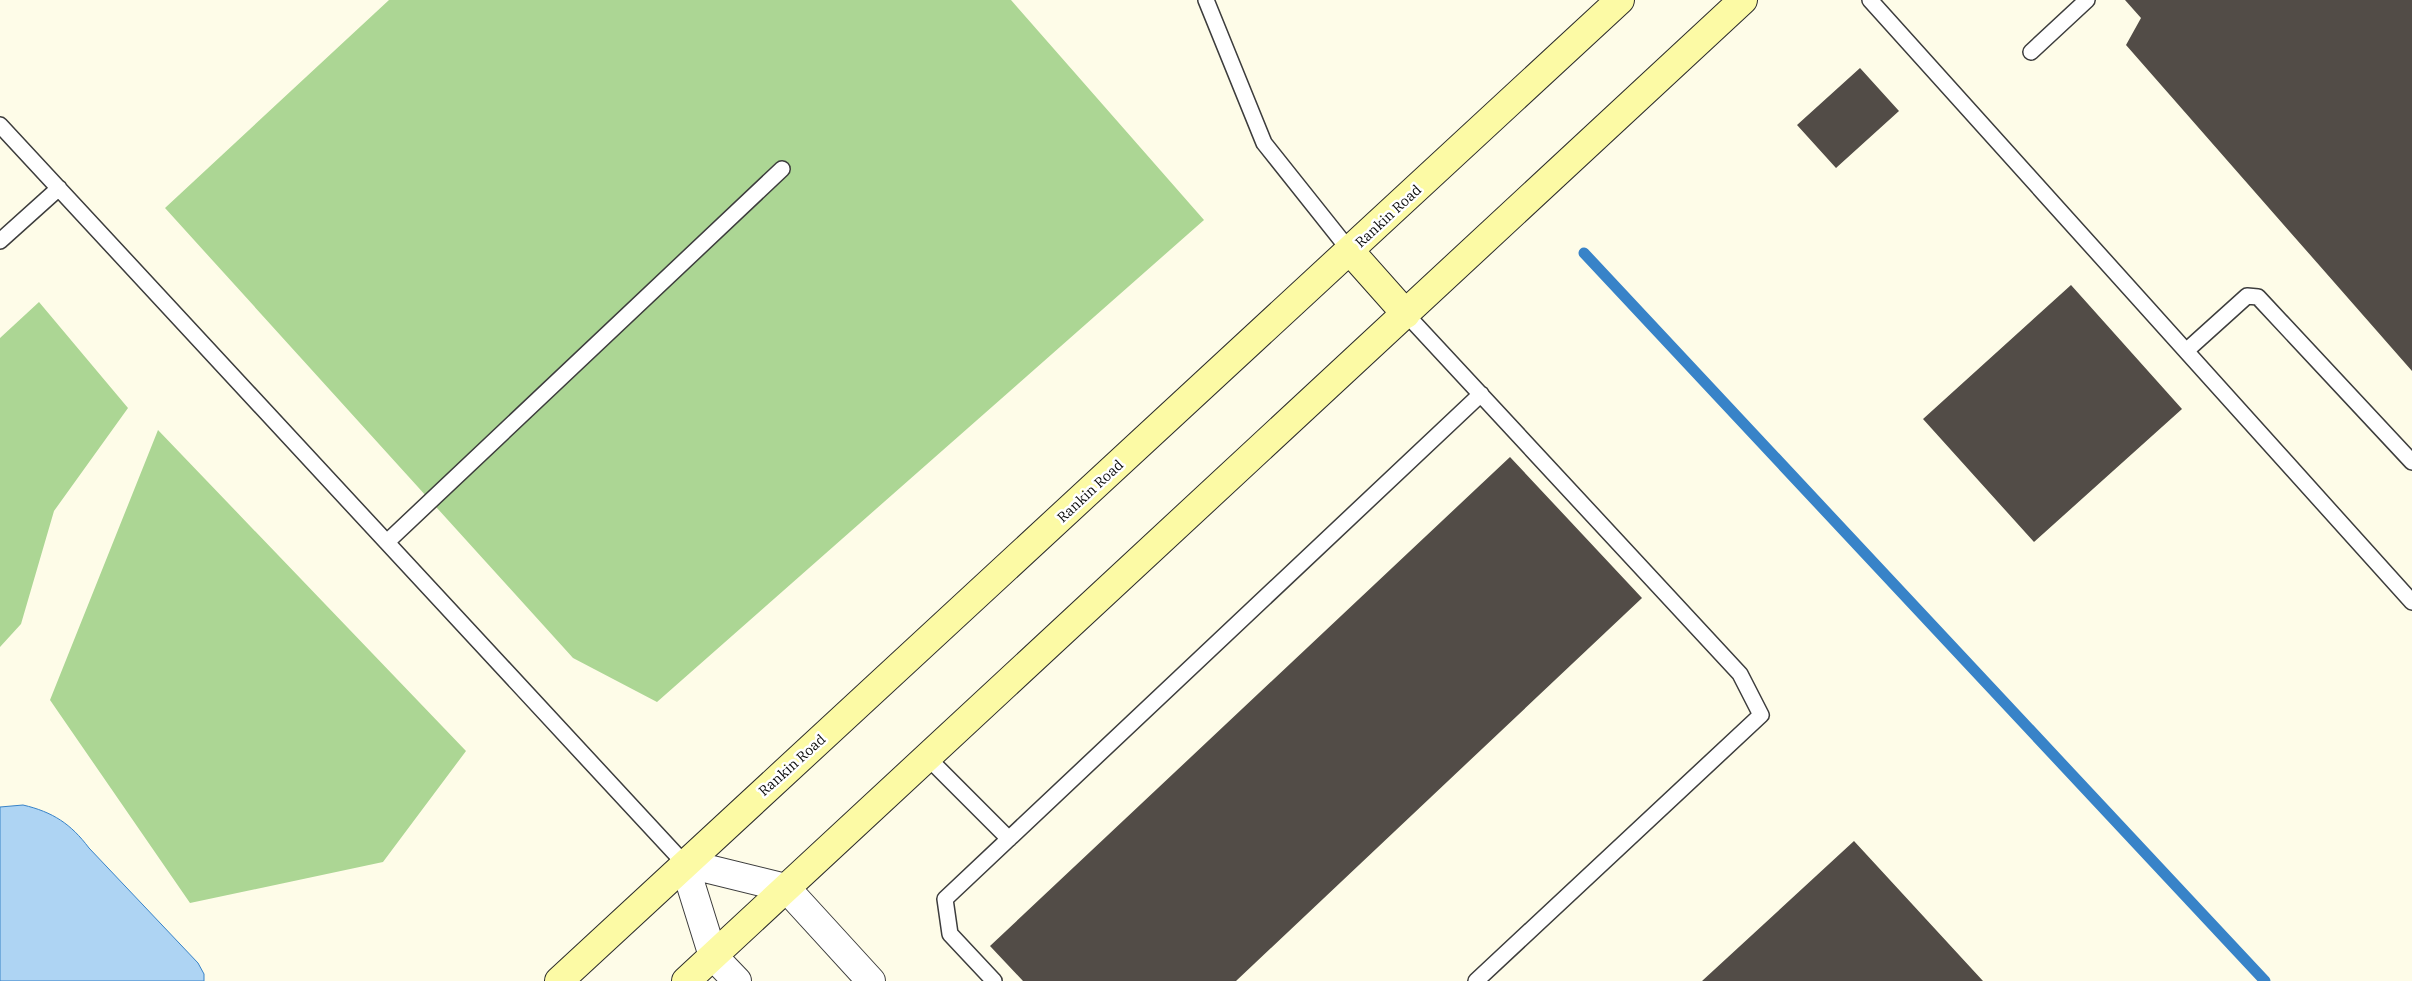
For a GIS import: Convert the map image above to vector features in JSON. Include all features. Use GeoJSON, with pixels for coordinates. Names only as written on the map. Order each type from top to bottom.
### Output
{"type":"FeatureCollection","features":[{"type":"Feature","properties":{"kind":"main road","name":"Rankin Road"},"geometry":{"type":"LineString","coordinates":[[559,981],[684,863],[1350,251],[1620,0]]}},
{"type":"Feature","properties":{"kind":"main road"},"geometry":{"type":"LineString","coordinates":[[686,981],[1743,0]]}},
{"type":"Feature","properties":{"kind":"main road"},"geometry":{"type":"LineString","coordinates":[[1350,251],[1406,314]]}},
{"type":"Feature","properties":{"kind":"street"},"geometry":{"type":"LineString","coordinates":[[684,863],[786,888],[871,981]]}},
{"type":"Feature","properties":{"kind":"street"},"geometry":{"type":"LineString","coordinates":[[684,863],[713,956],[737,981]]}},
{"type":"Feature","properties":{"kind":"lane"},"geometry":{"type":"LineString","coordinates":[[1206,0],[1264,144],[1350,251]]}},
{"type":"Feature","properties":{"kind":"lane"},"geometry":{"type":"LineString","coordinates":[[1870,0],[2412,602]]}},
{"type":"Feature","properties":{"kind":"lane"},"geometry":{"type":"LineString","coordinates":[[2031,52],[2087,0]]}},
{"type":"Feature","properties":{"kind":"lane"},"geometry":{"type":"LineString","coordinates":[[0,124],[684,863]]}},
{"type":"Feature","properties":{"kind":"lane"},"geometry":{"type":"LineString","coordinates":[[387,542],[782,169]]}},
{"type":"Feature","properties":{"kind":"lane"},"geometry":{"type":"LineString","coordinates":[[0,241],[59,188]]}},
{"type":"Feature","properties":{"kind":"lane"},"geometry":{"type":"LineString","coordinates":[[2186,351],[2247,296],[2258,297],[2412,462]]}},
{"type":"Feature","properties":{"kind":"lane"},"geometry":{"type":"LineString","coordinates":[[1406,314],[1740,674],[1761,715],[1476,981]]}},
{"type":"Feature","properties":{"kind":"lane"},"geometry":{"type":"LineString","coordinates":[[994,981],[950,934],[945,899],[1481,394]]}},
{"type":"Feature","properties":{"kind":"lane"},"geometry":{"type":"LineString","coordinates":[[927,756],[1009,839]]}},
{"type":"Feature","properties":{"kind":"green space"},"geometry":{"type":"Polygon","coordinates":[[[389,0],[1011,0],[1204,220],[657,702],[573,658],[165,208],[389,0]]]}},
{"type":"Feature","properties":{"kind":"green space"},"geometry":{"type":"Polygon","coordinates":[[[39,302],[128,408],[54,511],[21,624],[0,647],[0,338],[39,302]]]}},
{"type":"Feature","properties":{"kind":"green space"},"geometry":{"type":"Polygon","coordinates":[[[158,430],[466,751],[383,862],[190,903],[50,700],[158,430]]]}},
{"type":"Feature","properties":{"kind":"water"},"geometry":{"type":"Polygon","coordinates":[[[23,805],[52,815],[75,832],[198,963],[204,974],[204,981],[0,981],[0,807],[23,805]]]}},
{"type":"Feature","properties":{"kind":"building"},"geometry":{"type":"Polygon","coordinates":[[[2125,0],[2412,0],[2412,371],[2126,45],[2141,18],[2125,0]]]}},
{"type":"Feature","properties":{"kind":"building"},"geometry":{"type":"Polygon","coordinates":[[[1860,68],[1899,111],[1836,168],[1797,125],[1860,68]]]}},
{"type":"Feature","properties":{"kind":"building"},"geometry":{"type":"Polygon","coordinates":[[[2071,285],[2182,409],[2034,542],[1923,419],[2071,285]]]}},
{"type":"Feature","properties":{"kind":"building"},"geometry":{"type":"Polygon","coordinates":[[[1510,457],[1642,598],[1236,981],[1023,981],[990,946],[1510,457]]]}},
{"type":"Feature","properties":{"kind":"building"},"geometry":{"type":"Polygon","coordinates":[[[1854,841],[1983,981],[1702,981],[1854,841]]]}},
{"type":"Feature","properties":{"kind":"waterway"},"geometry":{"type":"LineString","coordinates":[[1584,253],[2265,981]]}}]}
